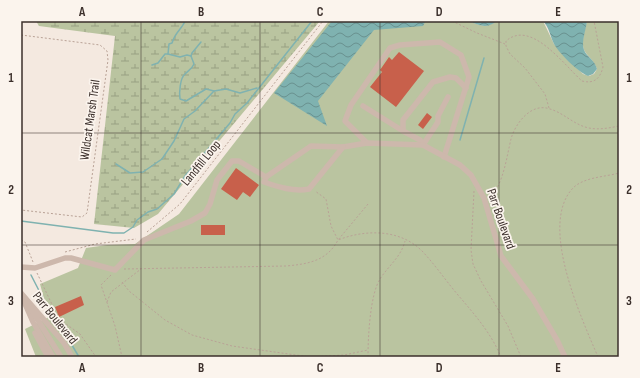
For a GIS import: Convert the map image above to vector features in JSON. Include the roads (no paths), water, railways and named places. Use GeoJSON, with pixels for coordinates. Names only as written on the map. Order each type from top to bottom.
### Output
{"type":"FeatureCollection","features":[{"type":"Feature","properties":{"kind":"lane"},"geometry":{"type":"LineString","coordinates":[[367,143],[345,121],[351,105],[390,48],[400,45],[440,42],[451,47],[461,55],[469,77],[444,157]]}},
{"type":"Feature","properties":{"kind":"lane"},"geometry":{"type":"LineString","coordinates":[[403,130],[403,120],[432,82],[450,77],[456,78],[466,88]]}},
{"type":"Feature","properties":{"kind":"lane"},"geometry":{"type":"LineString","coordinates":[[363,106],[420,140],[423,145],[438,122],[438,116],[448,96]]}},
{"type":"Feature","properties":{"kind":"lane","name":"Parr Boulevard"},"geometry":{"type":"LineString","coordinates":[[266,177],[311,146],[343,147],[367,143],[423,145],[460,165],[471,175],[484,198],[501,256],[533,299],[557,340],[565,357]]}},
{"type":"Feature","properties":{"kind":"lane"},"geometry":{"type":"LineString","coordinates":[[21,267],[35,268],[65,258],[71,258],[115,270],[144,240],[191,221],[205,213],[210,204],[216,180],[232,162],[239,161],[266,177],[264,182],[280,187],[302,190],[309,189],[343,147]]}},
{"type":"Feature","properties":{"kind":"lane"},"geometry":{"type":"LineString","coordinates":[[21,294],[33,322],[53,357]]}},
{"type":"Feature","properties":{"kind":"lane"},"geometry":{"type":"LineString","coordinates":[[21,294],[61,357]]}},
{"type":"Feature","properties":{"kind":"lane"},"geometry":{"type":"LineString","coordinates":[[21,294],[60,345],[67,357]]}},
{"type":"Feature","properties":{"kind":"lane","name":"Parr Boulevard"},"geometry":{"type":"LineString","coordinates":[[21,294],[39,341],[48,357]]}},
{"type":"Feature","properties":{"kind":"lane","name":"Parr Boulevard"},"geometry":{"type":"LineString","coordinates":[[21,294],[64,343],[72,357]]}},
{"type":"Feature","properties":{"kind":"water"},"geometry":{"type":"Polygon","coordinates":[[[332,21],[425,22],[423,26],[374,30],[318,101],[327,126],[274,93],[332,21]]]}},
{"type":"Feature","properties":{"kind":"water"},"geometry":{"type":"Polygon","coordinates":[[[469,21],[497,21],[493,24],[483,26],[469,21]]]}},
{"type":"Feature","properties":{"kind":"water"},"geometry":{"type":"Polygon","coordinates":[[[543,21],[587,21],[583,47],[596,66],[597,69],[593,74],[588,76],[584,74],[564,57],[556,48],[543,21]]]}},
{"type":"Feature","properties":{"kind":"waterway"},"geometry":{"type":"LineString","coordinates":[[185,21],[172,43],[169,44],[168,54],[180,57],[187,55],[191,56],[194,64],[183,76],[181,82],[180,99],[186,101],[206,89],[214,91]]}},
{"type":"Feature","properties":{"kind":"waterway"},"geometry":{"type":"LineString","coordinates":[[21,221],[113,233],[124,233],[133,227],[137,220],[148,212],[157,209],[174,194],[185,176],[230,123],[235,114],[247,103],[312,21]]}},
{"type":"Feature","properties":{"kind":"waterway"},"geometry":{"type":"LineString","coordinates":[[191,56],[201,42]]}},
{"type":"Feature","properties":{"kind":"waterway"},"geometry":{"type":"LineString","coordinates":[[152,65],[158,63],[165,54],[168,54]]}},
{"type":"Feature","properties":{"kind":"waterway"},"geometry":{"type":"LineString","coordinates":[[460,140],[484,58]]}},
{"type":"Feature","properties":{"kind":"waterway"},"geometry":{"type":"LineString","coordinates":[[116,164],[130,173],[143,172],[162,159],[174,141],[184,119],[195,111],[214,91],[226,89],[240,93],[257,88]]}},
{"type":"Feature","properties":{"kind":"waterway"},"geometry":{"type":"LineString","coordinates":[[31,275],[50,312]]}},
{"type":"Feature","properties":{"kind":"waterway"},"geometry":{"type":"LineString","coordinates":[[66,335],[79,357]]}}]}
